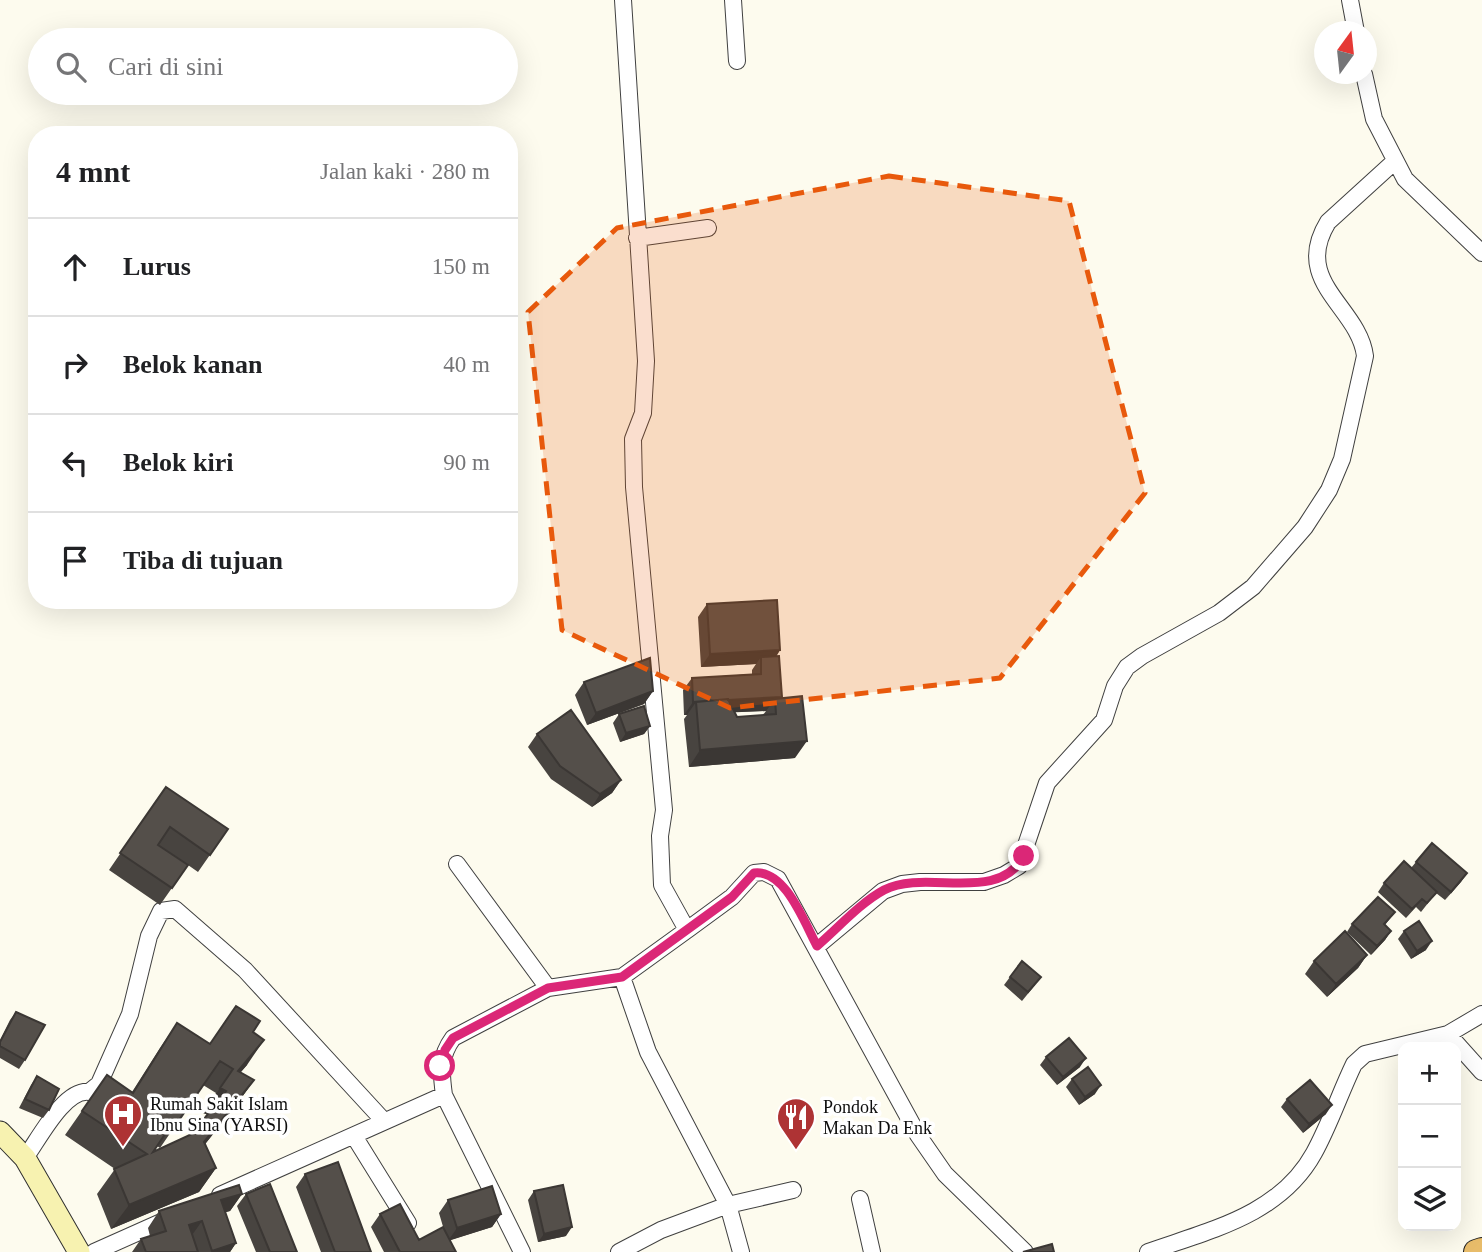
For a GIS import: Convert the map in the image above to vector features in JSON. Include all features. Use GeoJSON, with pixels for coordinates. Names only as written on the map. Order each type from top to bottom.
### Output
{"type":"FeatureCollection","features":[{"type":"Feature","properties":{"kind":"highway"},"geometry":{"type":"LineString","coordinates":[[1476,1252],[1482,1250]]}},
{"type":"Feature","properties":{"kind":"main road"},"geometry":{"type":"LineString","coordinates":[[0,1132],[25,1158],[79,1252]]}},
{"type":"Feature","properties":{"kind":"street"},"geometry":{"type":"LineString","coordinates":[[623,0],[646,361],[643,413],[633,439],[634,487],[664,810],[660,861],[662,885],[687,930]]}},
{"type":"Feature","properties":{"kind":"street"},"geometry":{"type":"LineString","coordinates":[[733,0],[737,61]]}},
{"type":"Feature","properties":{"kind":"street"},"geometry":{"type":"LineString","coordinates":[[1350,0],[1354,21]]}},
{"type":"Feature","properties":{"kind":"street"},"geometry":{"type":"LineString","coordinates":[[1366,84],[1374,119],[1405,179],[1482,253]]}},
{"type":"Feature","properties":{"kind":"street"},"geometry":{"type":"LineString","coordinates":[[817,946],[883,891],[902,884],[920,882],[984,882],[1004,876],[1019,866],[1047,783],[1104,720],[1115,686],[1127,667],[1219,613],[1253,587],[1305,527],[1329,490],[1342,459],[1365,356],[1363,340],[1338,308],[1318,271],[1321,235],[1328,222],[1395,161]]}},
{"type":"Feature","properties":{"kind":"street"},"geometry":{"type":"LineString","coordinates":[[637,239],[708,228]]}},
{"type":"Feature","properties":{"kind":"street"},"geometry":{"type":"LineString","coordinates":[[457,864],[548,988]]}},
{"type":"Feature","properties":{"kind":"street"},"geometry":{"type":"LineString","coordinates":[[522,1252],[444,1095],[440,1066],[445,1050],[453,1038],[548,988],[622,977],[732,897],[754,873],[764,872],[778,879],[925,1145],[945,1174],[1025,1252]]}},
{"type":"Feature","properties":{"kind":"street"},"geometry":{"type":"LineString","coordinates":[[25,1158],[68,1098],[80,1091],[89,1092],[99,1084],[130,1014],[149,936],[161,911],[169,908],[175,909],[245,970],[383,1120]]}},
{"type":"Feature","properties":{"kind":"street"},"geometry":{"type":"LineString","coordinates":[[622,977],[648,1052],[728,1205],[741,1252]]}},
{"type":"Feature","properties":{"kind":"street"},"geometry":{"type":"LineString","coordinates":[[1148,1252],[1248,1217],[1281,1194],[1313,1155],[1354,1064],[1365,1054],[1448,1034],[1482,1014]]}},
{"type":"Feature","properties":{"kind":"street"},"geometry":{"type":"LineString","coordinates":[[1448,1034],[1482,1072]]}},
{"type":"Feature","properties":{"kind":"street"},"geometry":{"type":"LineString","coordinates":[[205,1202],[354,1136],[383,1120],[444,1095]]}},
{"type":"Feature","properties":{"kind":"street"},"geometry":{"type":"LineString","coordinates":[[354,1136],[409,1226]]}},
{"type":"Feature","properties":{"kind":"street"},"geometry":{"type":"LineString","coordinates":[[620,1252],[661,1230],[728,1205],[793,1190]]}},
{"type":"Feature","properties":{"kind":"street"},"geometry":{"type":"LineString","coordinates":[[860,1199],[872,1252]]}},
{"type":"Feature","properties":{"kind":"street"},"geometry":{"type":"LineString","coordinates":[[94,1252],[180,1213]]}},
{"type":"Feature","properties":{"kind":"highlighted area"},"geometry":{"type":"Polygon","coordinates":[[[889,176],[1069,201],[1145,493],[1000,678],[730,708],[562,630],[528,312],[617,228],[889,176]]]}},
{"type":"Feature","properties":{"kind":"building"},"geometry":{"type":"Polygon","coordinates":[[[777,600],[780,650],[710,654],[707,604],[777,600]]]}},
{"type":"Feature","properties":{"kind":"building"},"geometry":{"type":"Polygon","coordinates":[[[779,656],[782,697],[693,702],[692,678],[761,674],[761,657],[779,656]]]}},
{"type":"Feature","properties":{"kind":"building"},"geometry":{"type":"Polygon","coordinates":[[[650,658],[653,691],[596,713],[584,682],[650,658]]]}},
{"type":"Feature","properties":{"kind":"building"},"geometry":{"type":"Polygon","coordinates":[[[802,696],[807,741],[700,750],[696,702],[728,699],[737,717],[776,714],[775,699],[802,696]]]}},
{"type":"Feature","properties":{"kind":"building"},"geometry":{"type":"Polygon","coordinates":[[[644,706],[650,726],[626,733],[619,714],[644,706]]]}},
{"type":"Feature","properties":{"kind":"building"},"geometry":{"type":"Polygon","coordinates":[[[571,710],[621,780],[600,794],[560,766],[537,734],[571,710]]]}},
{"type":"Feature","properties":{"kind":"building"},"geometry":{"type":"Polygon","coordinates":[[[166,787],[228,829],[210,855],[170,827],[158,845],[188,865],[172,888],[120,853],[166,787]]]}},
{"type":"Feature","properties":{"kind":"building"},"geometry":{"type":"Polygon","coordinates":[[[1432,843],[1467,873],[1451,892],[1416,862],[1432,843]]]}},
{"type":"Feature","properties":{"kind":"building"},"geometry":{"type":"Polygon","coordinates":[[[1404,861],[1437,892],[1427,903],[1422,899],[1412,909],[1384,883],[1404,861]]]}},
{"type":"Feature","properties":{"kind":"building"},"geometry":{"type":"Polygon","coordinates":[[[1378,897],[1395,912],[1384,924],[1391,931],[1377,946],[1352,924],[1378,897]]]}},
{"type":"Feature","properties":{"kind":"building"},"geometry":{"type":"Polygon","coordinates":[[[1419,921],[1432,941],[1417,951],[1404,931],[1419,921]]]}},
{"type":"Feature","properties":{"kind":"building"},"geometry":{"type":"Polygon","coordinates":[[[1345,931],[1367,955],[1336,984],[1314,961],[1345,931]]]}},
{"type":"Feature","properties":{"kind":"building"},"geometry":{"type":"Polygon","coordinates":[[[1022,961],[1041,977],[1028,992],[1010,977],[1022,961]]]}},
{"type":"Feature","properties":{"kind":"building"},"geometry":{"type":"Polygon","coordinates":[[[236,1006],[260,1021],[253,1032],[264,1040],[238,1071],[254,1080],[204,1142],[216,1168],[129,1205],[114,1169],[147,1154],[82,1111],[107,1075],[133,1093],[177,1023],[210,1044],[236,1006]],[[220,1061],[177,1123],[174,1121],[153,1152],[192,1134],[226,1091],[220,1088],[233,1069],[220,1061]]]}},
{"type":"Feature","properties":{"kind":"building"},"geometry":{"type":"Polygon","coordinates":[[[16,1012],[45,1025],[25,1060],[0,1046],[16,1012]]]}},
{"type":"Feature","properties":{"kind":"building"},"geometry":{"type":"Polygon","coordinates":[[[1069,1038],[1086,1058],[1063,1077],[1046,1057],[1069,1038]]]}},
{"type":"Feature","properties":{"kind":"building"},"geometry":{"type":"Polygon","coordinates":[[[1088,1067],[1101,1085],[1085,1097],[1072,1079],[1088,1067]]]}},
{"type":"Feature","properties":{"kind":"building"},"geometry":{"type":"Polygon","coordinates":[[[37,1076],[59,1089],[49,1110],[25,1099],[37,1076]]]}},
{"type":"Feature","properties":{"kind":"building"},"geometry":{"type":"Polygon","coordinates":[[[1310,1080],[1332,1105],[1309,1124],[1287,1099],[1310,1080]]]}},
{"type":"Feature","properties":{"kind":"building"},"geometry":{"type":"Polygon","coordinates":[[[338,1162],[371,1252],[335,1252],[305,1174],[338,1162]]]}},
{"type":"Feature","properties":{"kind":"building"},"geometry":{"type":"Polygon","coordinates":[[[270,1184],[297,1252],[270,1252],[246,1194],[270,1184]]]}},
{"type":"Feature","properties":{"kind":"building"},"geometry":{"type":"Polygon","coordinates":[[[239,1185],[242,1194],[221,1200],[236,1243],[212,1251],[202,1221],[189,1225],[198,1252],[146,1252],[141,1239],[166,1231],[159,1211],[239,1185]]]}},
{"type":"Feature","properties":{"kind":"building"},"geometry":{"type":"Polygon","coordinates":[[[563,1185],[572,1227],[544,1234],[534,1191],[563,1185]]]}},
{"type":"Feature","properties":{"kind":"building"},"geometry":{"type":"Polygon","coordinates":[[[492,1186],[501,1214],[457,1228],[448,1200],[492,1186]]]}},
{"type":"Feature","properties":{"kind":"building"},"geometry":{"type":"Polygon","coordinates":[[[400,1204],[419,1240],[443,1227],[456,1252],[400,1252],[380,1214],[400,1204]]]}},
{"type":"Feature","properties":{"kind":"building"},"geometry":{"type":"Polygon","coordinates":[[[1052,1244],[1054,1252],[1023,1252],[1052,1244]]]}},
{"type":"Feature","properties":{"kind":"place","name":"Rumah Sakit Islam Ibnu Sina (YARSI)"},"geometry":{"type":"Point","coordinates":[123,1148]}},
{"type":"Feature","properties":{"kind":"place","name":"Pondok Makan Da Enk"},"geometry":{"type":"Point","coordinates":[796,1151]}},
{"type":"Feature","properties":{"kind":"route"},"geometry":{"type":"LineString","coordinates":[[440,1066],[445,1050],[453,1038],[548,988],[622,977],[732,897],[754,873],[764,872],[778,879],[817,946],[883,891],[902,884],[920,882],[984,882],[1004,876],[1019,866],[1024,856]]}}]}
